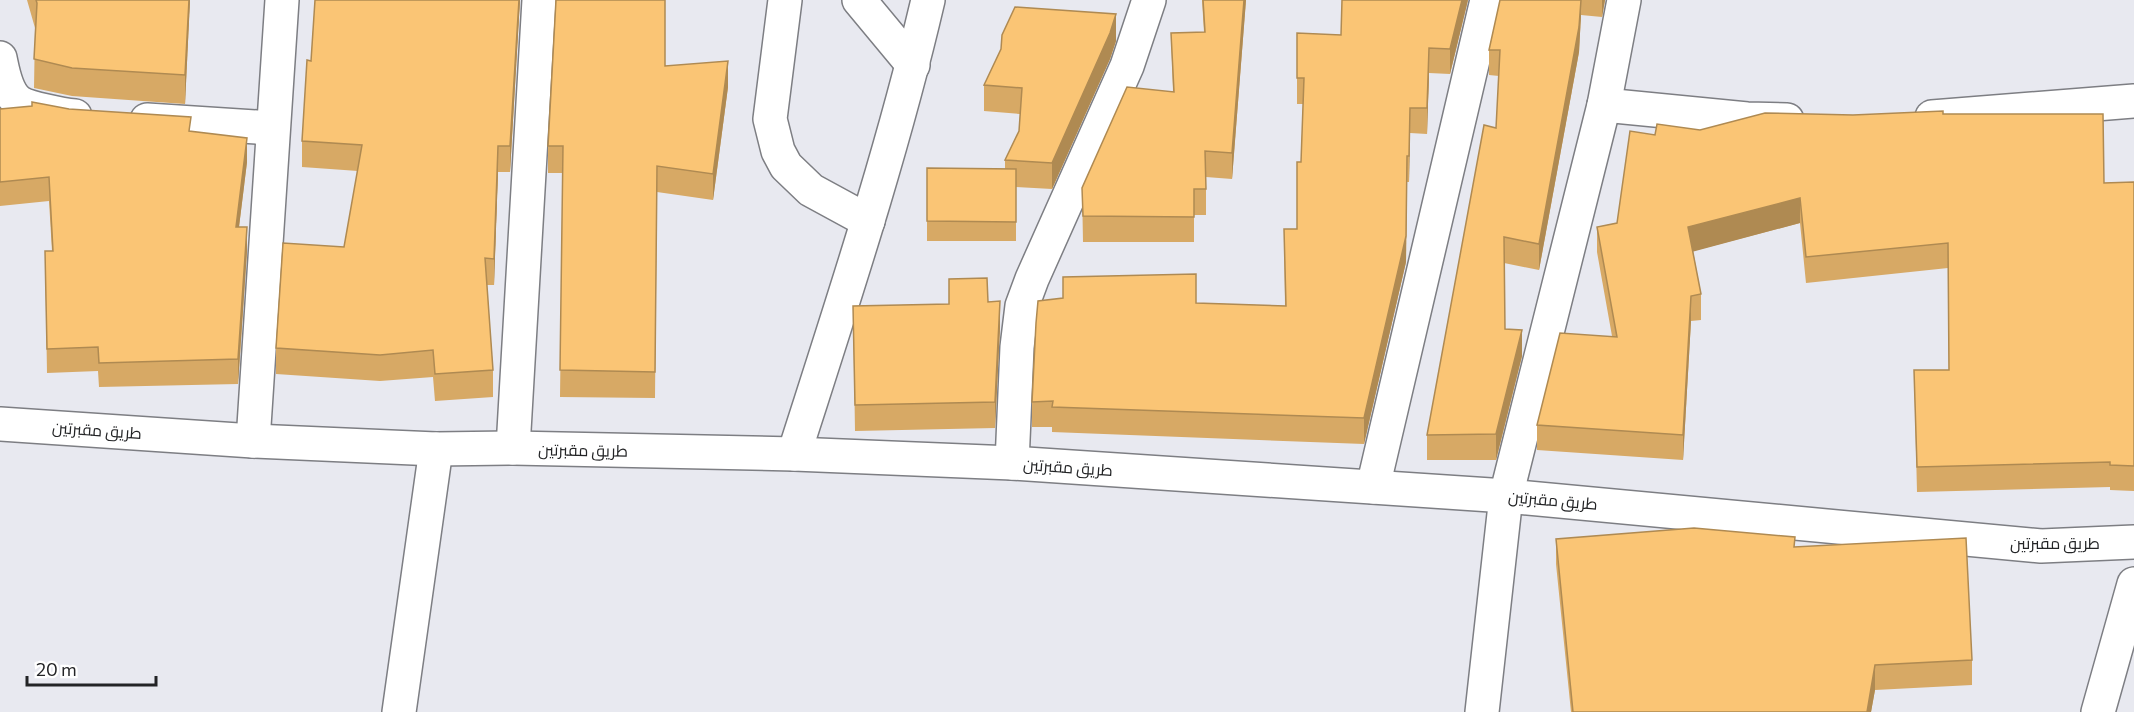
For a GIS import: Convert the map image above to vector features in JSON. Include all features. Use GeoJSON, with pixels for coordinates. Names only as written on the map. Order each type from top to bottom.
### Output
{"type":"FeatureCollection","features":[{"type":"Feature","properties":{"kind":"street"},"geometry":{"type":"LineString","coordinates":[[253,441],[282,0]]}},
{"type":"Feature","properties":{"kind":"street"},"geometry":{"type":"LineString","coordinates":[[513,448],[539,0]]}},
{"type":"Feature","properties":{"kind":"street"},"geometry":{"type":"LineString","coordinates":[[784,0],[770,119],[778,151],[786,166],[811,190],[868,221]]}},
{"type":"Feature","properties":{"kind":"street"},"geometry":{"type":"LineString","coordinates":[[859,0],[913,65]]}},
{"type":"Feature","properties":{"kind":"street"},"geometry":{"type":"LineString","coordinates":[[794,454],[868,221],[913,65],[928,0]]}},
{"type":"Feature","properties":{"kind":"street"},"geometry":{"type":"LineString","coordinates":[[1012,463],[1017,347],[1022,306],[1127,66],[1149,0]]}},
{"type":"Feature","properties":{"kind":"street"},"geometry":{"type":"LineString","coordinates":[[1373,487],[1487,0]]}},
{"type":"Feature","properties":{"kind":"street"},"geometry":{"type":"LineString","coordinates":[[1482,712],[1506,496],[1604,105],[1624,0]]}},
{"type":"Feature","properties":{"kind":"street"},"geometry":{"type":"LineString","coordinates":[[0,58],[4,81],[18,101],[69,115],[272,128]]}},
{"type":"Feature","properties":{"kind":"street"},"geometry":{"type":"LineString","coordinates":[[1906,119],[2134,101]]}},
{"type":"Feature","properties":{"kind":"street"},"geometry":{"type":"LineString","coordinates":[[1604,105],[1747,119],[1817,121]]}},
{"type":"Feature","properties":{"kind":"street","name":"طريق مقبرتين"},"geometry":{"type":"LineString","coordinates":[[0,424],[253,441],[436,449],[513,448],[794,454],[1012,463],[1506,496],[2041,546],[2134,542]]}},
{"type":"Feature","properties":{"kind":"street"},"geometry":{"type":"LineString","coordinates":[[399,712],[436,449]]}},
{"type":"Feature","properties":{"kind":"street"},"geometry":{"type":"LineString","coordinates":[[2098,712],[2134,584]]}},
{"type":"Feature","properties":{"kind":"building"},"geometry":{"type":"Polygon","coordinates":[[[36,0],[189,0],[185,75],[72,68],[34,59],[36,0]]]}},
{"type":"Feature","properties":{"kind":"building"},"geometry":{"type":"Polygon","coordinates":[[[315,0],[519,0],[510,146],[498,146],[494,259],[485,258],[493,370],[435,374],[433,350],[380,355],[276,348],[283,243],[344,247],[362,145],[302,141],[307,60],[311,61],[315,0]]]}},
{"type":"Feature","properties":{"kind":"building"},"geometry":{"type":"Polygon","coordinates":[[[556,0],[665,0],[665,66],[728,61],[713,174],[657,166],[655,372],[560,370],[563,146],[548,146],[556,0]]]}},
{"type":"Feature","properties":{"kind":"building"},"geometry":{"type":"Polygon","coordinates":[[[1203,0],[1244,0],[1232,153],[1205,151],[1206,189],[1194,189],[1194,217],[1083,216],[1082,188],[1127,87],[1174,92],[1171,33],[1205,32],[1203,0]]]}},
{"type":"Feature","properties":{"kind":"building"},"geometry":{"type":"Polygon","coordinates":[[[1342,0],[1462,0],[1450,49],[1429,48],[1427,108],[1410,108],[1406,236],[1364,418],[1052,407],[1053,401],[1032,402],[1038,301],[1063,298],[1063,277],[1196,274],[1196,303],[1286,306],[1284,229],[1297,229],[1297,162],[1301,162],[1304,78],[1297,78],[1297,33],[1341,35],[1342,0]]]}},
{"type":"Feature","properties":{"kind":"building"},"geometry":{"type":"Polygon","coordinates":[[[1500,0],[1581,0],[1579,27],[1539,244],[1504,237],[1505,329],[1522,330],[1496,434],[1427,435],[1484,125],[1496,128],[1500,50],[1489,50],[1500,0]]]}},
{"type":"Feature","properties":{"kind":"building"},"geometry":{"type":"Polygon","coordinates":[[[1015,7],[1116,14],[1110,33],[1052,163],[1005,160],[1019,131],[1022,88],[984,85],[1001,49],[1002,35],[1015,7]]]}},
{"type":"Feature","properties":{"kind":"building"},"geometry":{"type":"Polygon","coordinates":[[[32,102],[69,109],[191,117],[189,131],[247,138],[236,227],[247,227],[238,359],[99,363],[98,347],[47,349],[45,251],[53,251],[49,177],[0,182],[0,109],[32,106],[32,102]]]}},
{"type":"Feature","properties":{"kind":"building"},"geometry":{"type":"Polygon","coordinates":[[[1943,111],[1943,114],[2103,114],[2104,183],[2134,182],[2134,466],[2110,465],[2110,462],[1917,467],[1914,370],[1949,370],[1948,243],[1806,257],[1800,198],[1688,227],[1701,294],[1691,296],[1683,435],[1537,425],[1560,333],[1617,337],[1597,227],[1617,223],[1630,131],[1655,135],[1657,124],[1700,130],[1765,113],[1853,115],[1943,111]]]}},
{"type":"Feature","properties":{"kind":"building"},"geometry":{"type":"Polygon","coordinates":[[[927,168],[1016,169],[1016,222],[927,221],[927,168]]]}},
{"type":"Feature","properties":{"kind":"building"},"geometry":{"type":"Polygon","coordinates":[[[987,278],[988,302],[1000,301],[995,402],[855,405],[853,306],[949,304],[949,279],[987,278]]]}},
{"type":"Feature","properties":{"kind":"building"},"geometry":{"type":"Polygon","coordinates":[[[1694,528],[1795,537],[1794,547],[1966,538],[1972,660],[1875,665],[1867,712],[1573,712],[1556,539],[1694,528]]]}}]}
